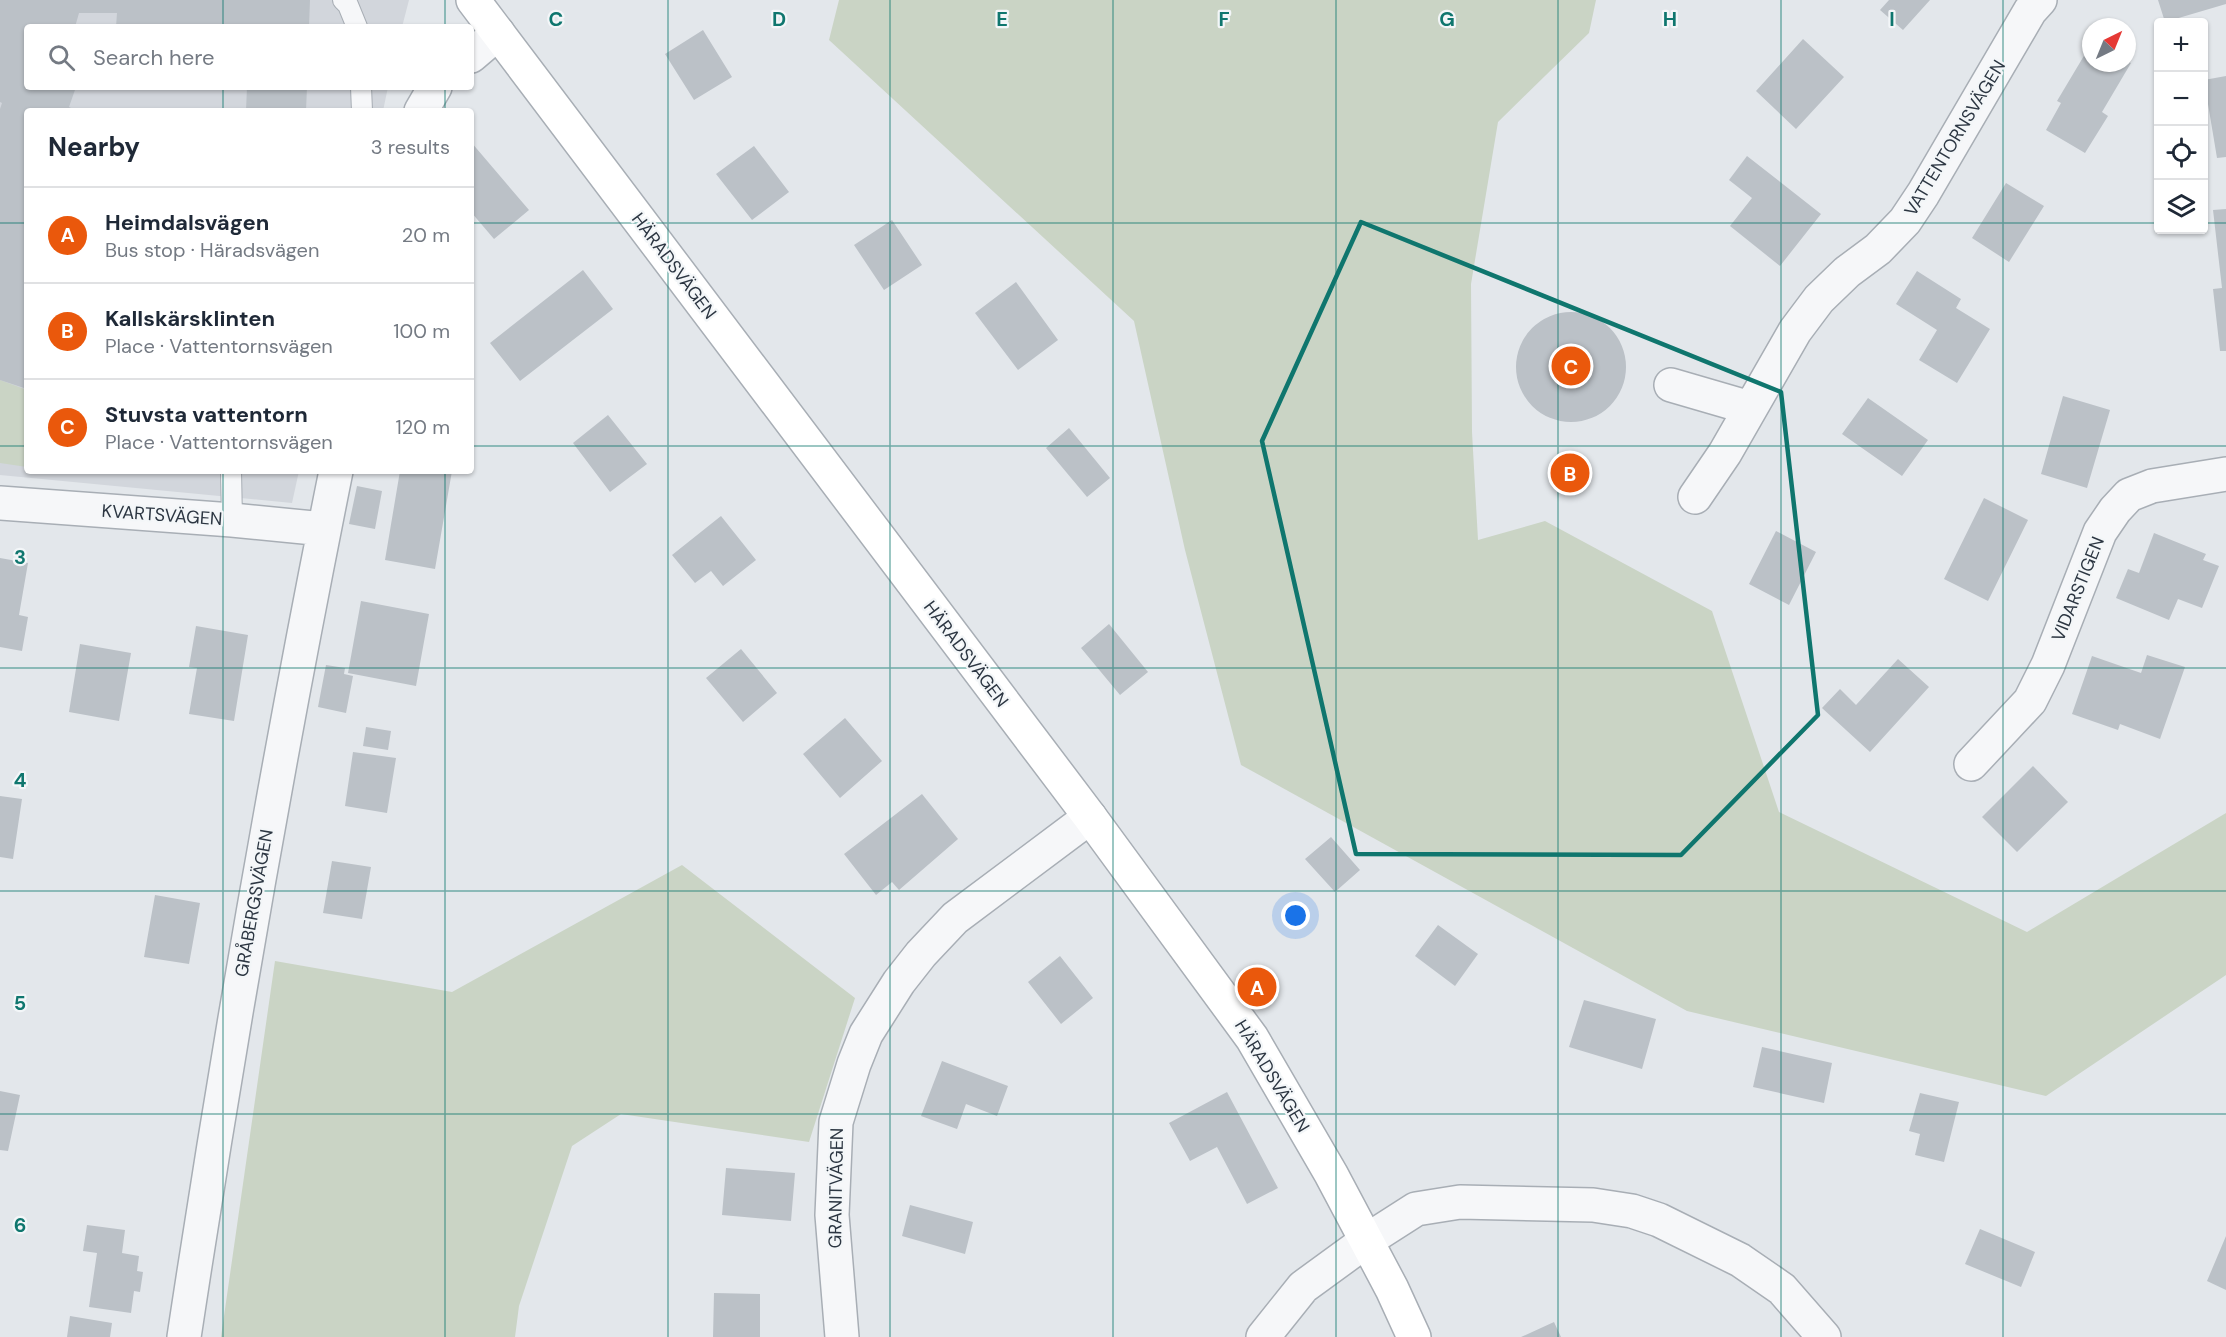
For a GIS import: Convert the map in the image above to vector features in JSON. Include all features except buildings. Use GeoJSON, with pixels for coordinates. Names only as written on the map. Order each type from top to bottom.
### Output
{"type":"FeatureCollection","features":[{"type":"Feature","properties":{"kind":"street","name":"HÄRADSVÄGEN"},"geometry":{"type":"LineString","coordinates":[[473,0],[1090,817],[1252,1038],[1331,1174],[1392,1289],[1414,1337]]}},
{"type":"Feature","properties":{"kind":"street","name":"VATTENTORNSVÄGEN"},"geometry":{"type":"LineString","coordinates":[[1695,496],[1725,453],[1795,331],[1819,299],[1847,272],[1878,249],[1905,221],[2030,11],[2040,0]]}},
{"type":"Feature","properties":{"kind":"street"},"geometry":{"type":"LineString","coordinates":[[474,53],[498,33]]}},
{"type":"Feature","properties":{"kind":"street"},"geometry":{"type":"LineString","coordinates":[[423,108],[433,90]]}},
{"type":"Feature","properties":{"kind":"street"},"geometry":{"type":"LineString","coordinates":[[1671,385],[1750,408]]}},
{"type":"Feature","properties":{"kind":"street","name":"GRÅBERGSVÄGEN"},"geometry":{"type":"LineString","coordinates":[[184,1337],[221,1092],[268,827],[335,474]]}},
{"type":"Feature","properties":{"kind":"street","name":"VIDARSTIGEN"},"geometry":{"type":"LineString","coordinates":[[1971,764],[2030,701],[2048,665],[2100,532],[2115,510],[2129,495],[2152,486],[2226,474]]}},
{"type":"Feature","properties":{"kind":"street","name":"KVARTSVÄGEN"},"geometry":{"type":"LineString","coordinates":[[0,503],[324,529]]}},
{"type":"Feature","properties":{"kind":"street","name":"GRANITVÄGEN"},"geometry":{"type":"LineString","coordinates":[[842,1337],[832,1215],[836,1122],[866,1034],[899,982],[954,918],[1090,817]]}},
{"type":"Feature","properties":{"kind":"street"},"geometry":{"type":"LineString","coordinates":[[1263,1337],[1303,1287],[1366,1241],[1416,1209],[1460,1202],[1593,1205],[1632,1211],[1659,1220],[1740,1260],[1782,1289],[1824,1337]]}},
{"type":"Feature","properties":{"kind":"lane"},"geometry":{"type":"LineString","coordinates":[[343,0],[348,5],[356,24]]}},
{"type":"Feature","properties":{"kind":"lane"},"geometry":{"type":"LineString","coordinates":[[361,90],[362,108]]}},
{"type":"Feature","properties":{"kind":"lane"},"geometry":{"type":"LineString","coordinates":[[231,474],[232,520]]}},
{"type":"Feature","properties":{"kind":"highlighted area"},"geometry":{"type":"Polygon","coordinates":[[[1361,222],[1781,392],[1818,715],[1681,855],[1356,854],[1262,441],[1361,222]]]}},
{"type":"Feature","properties":{"kind":"shaded area"},"geometry":{"type":"Polygon","coordinates":[[[0,0],[409,0],[403,24],[24,24],[24,90],[387,90],[384,108],[24,108],[24,474],[298,474],[292,503],[0,475],[0,0]]]}},
{"type":"Feature","properties":{"kind":"green space"},"geometry":{"type":"Polygon","coordinates":[[[839,0],[1596,0],[1589,33],[1498,122],[1471,284],[1472,432],[1478,540],[1545,521],[1712,611],[1779,812],[2027,932],[2226,813],[2226,975],[2046,1096],[1687,1011],[1241,765],[1185,550],[1134,321],[829,40],[839,0]]]}},
{"type":"Feature","properties":{"kind":"green space"},"geometry":{"type":"Polygon","coordinates":[[[0,380],[24,389],[24,467],[0,463],[0,380]]]}},
{"type":"Feature","properties":{"kind":"green space"},"geometry":{"type":"Polygon","coordinates":[[[682,865],[855,998],[809,1142],[621,1114],[572,1146],[519,1306],[515,1337],[221,1337],[275,961],[452,992],[682,865]]]}},
{"type":"Feature","properties":{"kind":"place","name":"Stuvsta vattentorn"},"geometry":{"type":"Point","coordinates":[1571,366]}},
{"type":"Feature","properties":{"kind":"place","name":"Kallskärsklinten"},"geometry":{"type":"Point","coordinates":[1570,473]}},
{"type":"Feature","properties":{"kind":"place","name":"Heimdalsvägen"},"geometry":{"type":"Point","coordinates":[1257,987]}}]}
